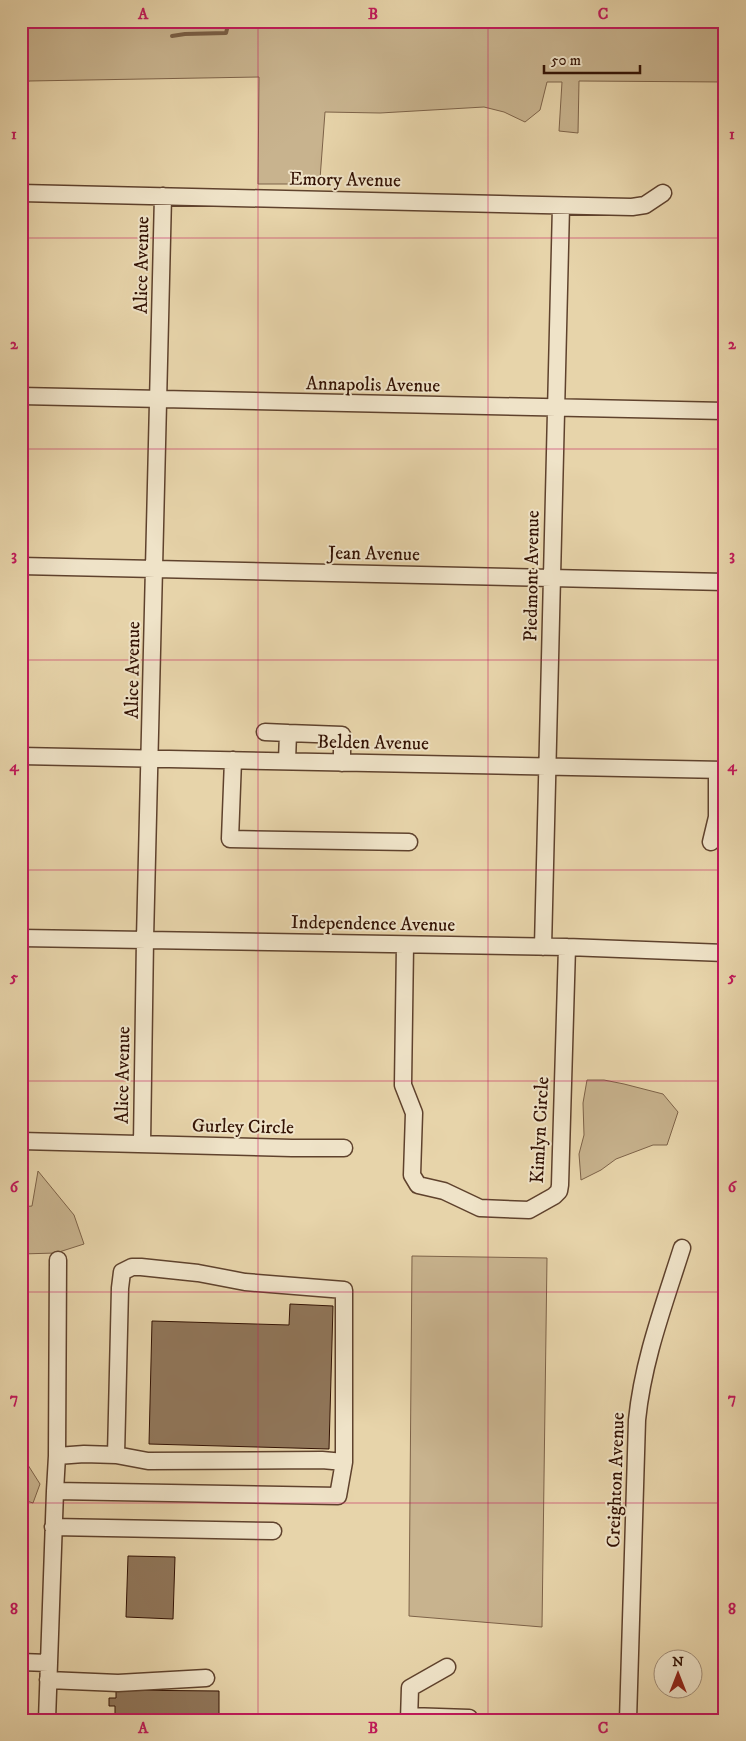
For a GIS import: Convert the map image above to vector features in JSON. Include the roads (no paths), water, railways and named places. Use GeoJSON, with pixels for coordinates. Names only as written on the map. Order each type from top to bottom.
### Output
{"type":"FeatureCollection","features":[{"type":"Feature","properties":{"kind":"street","name":"Emory Avenue"},"geometry":{"type":"LineString","coordinates":[[21,193],[632,207],[645,205],[663,193]]}},
{"type":"Feature","properties":{"kind":"street","name":"Alice Avenue"},"geometry":{"type":"LineString","coordinates":[[142,1144],[145,939],[151,757],[163,196]]}},
{"type":"Feature","properties":{"kind":"street","name":"Piedmont Avenue"},"geometry":{"type":"LineString","coordinates":[[543,947],[561,206]]}},
{"type":"Feature","properties":{"kind":"street","name":"Annapolis Avenue"},"geometry":{"type":"LineString","coordinates":[[21,396],[556,409],[725,411]]}},
{"type":"Feature","properties":{"kind":"street","name":"Jean Avenue"},"geometry":{"type":"LineString","coordinates":[[21,566],[725,582]]}},
{"type":"Feature","properties":{"kind":"street"},"geometry":{"type":"LineString","coordinates":[[265,732],[342,735],[342,762]]}},
{"type":"Feature","properties":{"kind":"street"},"geometry":{"type":"LineString","coordinates":[[287,761],[288,733]]}},
{"type":"Feature","properties":{"kind":"street","name":"Belden Avenue"},"geometry":{"type":"LineString","coordinates":[[21,756],[151,757],[548,768],[721,770]]}},
{"type":"Feature","properties":{"kind":"street"},"geometry":{"type":"LineString","coordinates":[[233,760],[230,839],[409,842]]}},
{"type":"Feature","properties":{"kind":"street"},"geometry":{"type":"LineString","coordinates":[[711,842],[718,817],[721,770]]}},
{"type":"Feature","properties":{"kind":"street","name":"Independence Avenue"},"geometry":{"type":"LineString","coordinates":[[21,938],[567,947],[725,953]]}},
{"type":"Feature","properties":{"kind":"street","name":"Kimlyn Circle"},"geometry":{"type":"LineString","coordinates":[[405,945],[403,1085],[414,1114],[412,1176],[418,1185],[444,1191],[480,1208],[529,1210],[554,1196],[559,1191],[567,947]]}},
{"type":"Feature","properties":{"kind":"street","name":"Gurley Circle"},"geometry":{"type":"LineString","coordinates":[[21,1141],[344,1148]]}},
{"type":"Feature","properties":{"kind":"street","name":"Creighton Avenue"},"geometry":{"type":"LineString","coordinates":[[628,1720],[639,1398],[648,1354],[682,1248]]}},
{"type":"Feature","properties":{"kind":"street"},"geometry":{"type":"LineString","coordinates":[[47,1720],[57,1456],[58,1260]]}},
{"type":"Feature","properties":{"kind":"street"},"geometry":{"type":"LineString","coordinates":[[55,1491],[338,1496],[344,1462],[344,1290],[245,1282],[198,1273],[140,1267],[132,1267],[122,1272],[116,1455]]}},
{"type":"Feature","properties":{"kind":"street"},"geometry":{"type":"LineString","coordinates":[[57,1456],[84,1454],[116,1455],[148,1461],[322,1460],[344,1462]]}},
{"type":"Feature","properties":{"kind":"street"},"geometry":{"type":"LineString","coordinates":[[53,1524],[274,1531]]}},
{"type":"Feature","properties":{"kind":"street"},"geometry":{"type":"LineString","coordinates":[[21,1662],[48,1663]]}},
{"type":"Feature","properties":{"kind":"street"},"geometry":{"type":"LineString","coordinates":[[447,1667],[410,1688],[409,1718],[469,1718],[470,1720]]}},
{"type":"Feature","properties":{"kind":"street"},"geometry":{"type":"LineString","coordinates":[[48,1680],[118,1683],[206,1678]]}},
{"type":"Feature","properties":{"kind":"waterway"},"geometry":{"type":"LineString","coordinates":[[172,36],[226,33],[229,21]]}}]}
